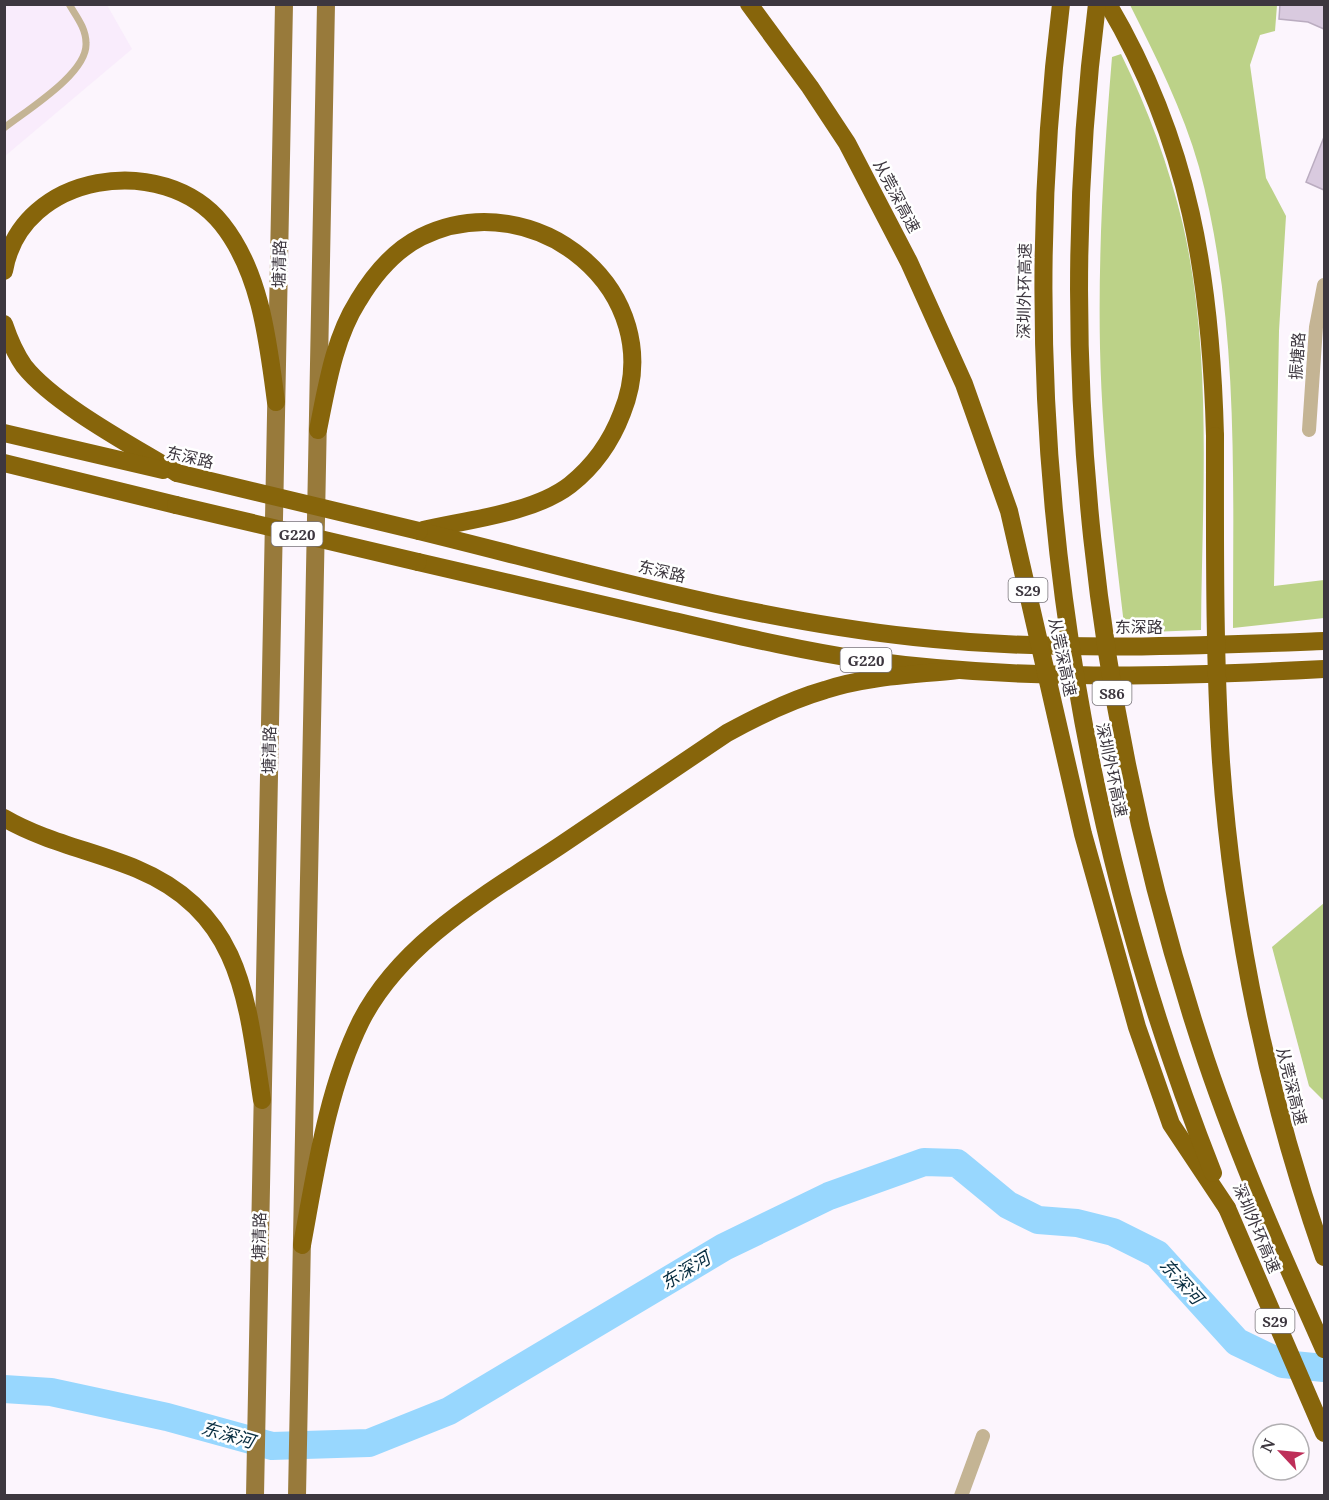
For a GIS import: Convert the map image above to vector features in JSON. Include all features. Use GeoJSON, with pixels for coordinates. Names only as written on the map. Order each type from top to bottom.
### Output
{"type":"FeatureCollection","features":[{"type":"Feature","properties":{"kind":"highway","name":"从莞深高速"},"geometry":{"type":"LineString","coordinates":[[749,4],[810,87],[847,143],[909,262],[964,384],[1009,511],[1083,834],[1137,1027],[1171,1124],[1227,1208]]}},
{"type":"Feature","properties":{"kind":"highway","name":"深圳外环高速"},"geometry":{"type":"LineString","coordinates":[[1061,4],[1047,160],[1043,355],[1051,474],[1070,637],[1092,777],[1126,914],[1152,1006],[1180,1088],[1227,1208],[1324,1433]]}},
{"type":"Feature","properties":{"kind":"highway","name":"深圳外环高速"},"geometry":{"type":"LineString","coordinates":[[1097,4],[1088,78],[1081,185],[1079,362],[1089,504],[1112,693],[1130,787],[1150,867],[1207,1063],[1254,1185],[1324,1349]]}},
{"type":"Feature","properties":{"kind":"highway","name":"从莞深高速"},"geometry":{"type":"LineString","coordinates":[[1108,4],[1157,102],[1190,201],[1203,269],[1209,314],[1215,436],[1218,697],[1227,828],[1245,956],[1273,1094],[1324,1257]]}},
{"type":"Feature","properties":{"kind":"highway"},"geometry":{"type":"LineString","coordinates":[[4,271],[14,243],[28,219],[49,200],[77,188],[107,181],[140,180],[171,188],[199,201],[222,224],[235,245],[260,307],[268,337],[276,402]]}},
{"type":"Feature","properties":{"kind":"highway"},"geometry":{"type":"LineString","coordinates":[[318,430],[332,364],[358,301],[385,265],[422,237],[466,224],[511,224],[554,238],[598,272],[623,314],[631,339],[634,364],[632,387],[612,439],[592,464],[569,486],[547,498],[517,508],[418,531]]}},
{"type":"Feature","properties":{"kind":"highway"},"geometry":{"type":"LineString","coordinates":[[4,324],[11,345],[25,366],[44,385],[67,403],[177,473]]}},
{"type":"Feature","properties":{"kind":"highway","name":"东深路"},"geometry":{"type":"LineString","coordinates":[[4,433],[738,608],[801,620],[913,637],[1037,646],[1100,647],[1324,641]]}},
{"type":"Feature","properties":{"kind":"highway","name":"G220"},"geometry":{"type":"LineString","coordinates":[[4,463],[755,640],[862,660],[958,670],[1101,677],[1180,676],[1324,669]]}},
{"type":"Feature","properties":{"kind":"highway"},"geometry":{"type":"LineString","coordinates":[[302,1245],[326,1125],[348,1050],[362,1019],[403,962],[480,899],[727,733],[760,715],[826,689],[864,681],[958,670]]}},
{"type":"Feature","properties":{"kind":"highway"},"geometry":{"type":"LineString","coordinates":[[4,818],[156,878],[188,898],[206,915],[220,935],[240,981],[253,1035],[262,1100]]}},
{"type":"Feature","properties":{"kind":"main road","name":"塘清路"},"geometry":{"type":"LineString","coordinates":[[255,1496],[284,4]]}},
{"type":"Feature","properties":{"kind":"main road"},"geometry":{"type":"LineString","coordinates":[[297,1496],[326,4]]}},
{"type":"Feature","properties":{"kind":"street","name":"振塘路"},"geometry":{"type":"LineString","coordinates":[[1309,430],[1324,285]]}},
{"type":"Feature","properties":{"kind":"street"},"geometry":{"type":"LineString","coordinates":[[961,1496],[982,1436]]}},
{"type":"Feature","properties":{"kind":"lane"},"geometry":{"type":"LineString","coordinates":[[4,128],[73,72],[83,60],[86,53],[85,34],[69,4]]}},
{"type":"Feature","properties":{"kind":"shaded area"},"geometry":{"type":"Polygon","coordinates":[[[5,5],[107,5],[132,49],[5,156],[5,5]]]}},
{"type":"Feature","properties":{"kind":"green space"},"geometry":{"type":"Polygon","coordinates":[[[1130,5],[1277,5],[1275,31],[1260,35],[1250,65],[1266,178],[1286,216],[1279,331],[1274,586],[1324,580],[1324,618],[1233,628],[1231,396],[1221,281],[1212,224],[1193,146],[1177,104],[1130,5]]]}},
{"type":"Feature","properties":{"kind":"green space"},"geometry":{"type":"Polygon","coordinates":[[[1121,54],[1149,117],[1177,203],[1183,225],[1199,325],[1204,427],[1201,630],[1125,633],[1106,455],[1101,384],[1100,312],[1106,129],[1112,57],[1121,54]]]}},
{"type":"Feature","properties":{"kind":"green space"},"geometry":{"type":"Polygon","coordinates":[[[1324,903],[1324,1101],[1309,1086],[1272,947],[1324,903]]]}},
{"type":"Feature","properties":{"kind":"building"},"geometry":{"type":"Polygon","coordinates":[[[1280,4],[1324,4],[1324,29],[1308,22],[1279,19],[1280,4]]]}},
{"type":"Feature","properties":{"kind":"building"},"geometry":{"type":"Polygon","coordinates":[[[1324,137],[1324,190],[1306,182],[1324,137]]]}},
{"type":"Feature","properties":{"kind":"waterway","name":"东深河"},"geometry":{"type":"LineString","coordinates":[[4,1389],[51,1392],[167,1417],[272,1446],[369,1443],[449,1411],[724,1247],[829,1196],[924,1162],[957,1163],[1008,1205],[1038,1220],[1077,1223],[1113,1232],[1157,1254],[1237,1342],[1283,1364],[1324,1368]]}}]}
